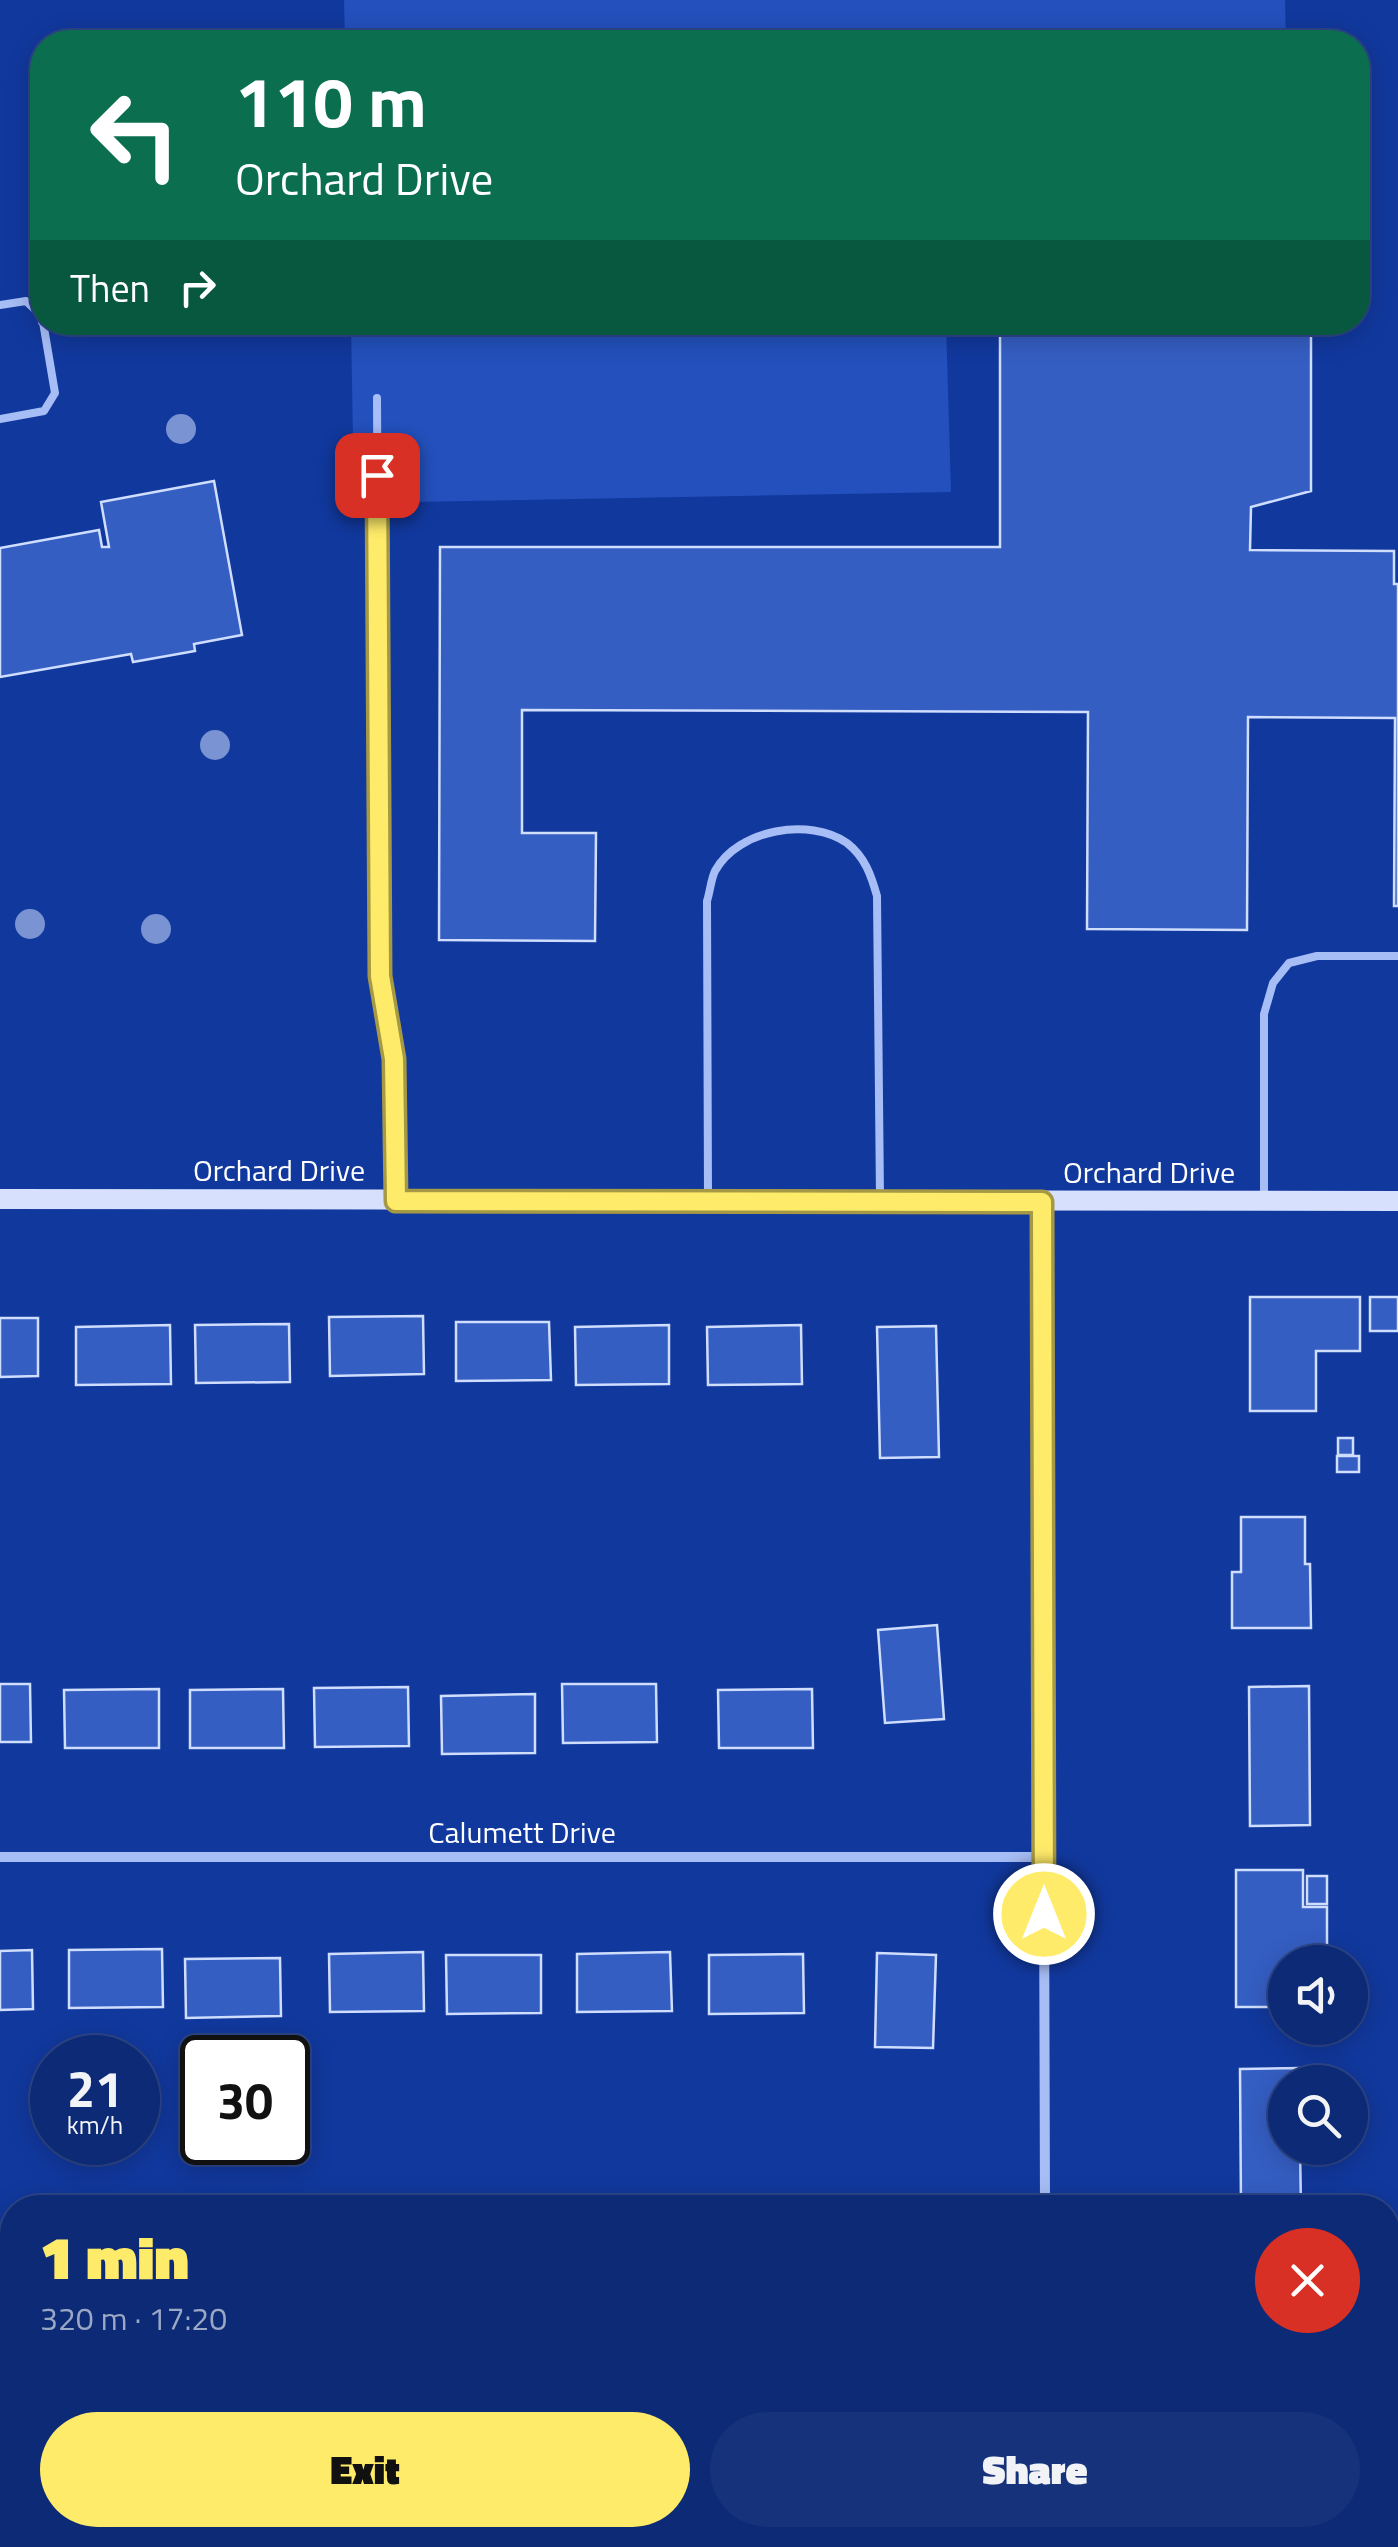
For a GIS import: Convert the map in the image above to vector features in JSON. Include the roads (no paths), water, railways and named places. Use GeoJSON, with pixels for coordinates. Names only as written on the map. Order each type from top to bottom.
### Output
{"type":"FeatureCollection","features":[{"type":"Feature","properties":{"kind":"street","name":"Orchard Drive"},"geometry":{"type":"LineString","coordinates":[[0,1200],[1398,1201]]}},
{"type":"Feature","properties":{"kind":"street"},"geometry":{"type":"LineString","coordinates":[[1042,1202],[1044,2195]]}},
{"type":"Feature","properties":{"kind":"street","name":"Calumett Drive"},"geometry":{"type":"LineString","coordinates":[[0,1857],[1044,1857]]}},
{"type":"Feature","properties":{"kind":"lane"},"geometry":{"type":"LineString","coordinates":[[0,306],[26,302],[30,305]]}},
{"type":"Feature","properties":{"kind":"lane"},"geometry":{"type":"LineString","coordinates":[[0,419],[44,411],[56,393],[45,335]]}},
{"type":"Feature","properties":{"kind":"lane"},"geometry":{"type":"LineString","coordinates":[[377,398],[380,976],[394,1059],[396,1201]]}},
{"type":"Feature","properties":{"kind":"lane"},"geometry":{"type":"LineString","coordinates":[[708,1202],[707,901],[715,870],[738,848],[760,836],[794,829],[822,831],[848,844],[869,868],[877,896],[880,1202]]}},
{"type":"Feature","properties":{"kind":"lane"},"geometry":{"type":"LineString","coordinates":[[1264,1202],[1264,1014],[1273,983],[1289,963],[1317,956],[1398,956]]}}]}
